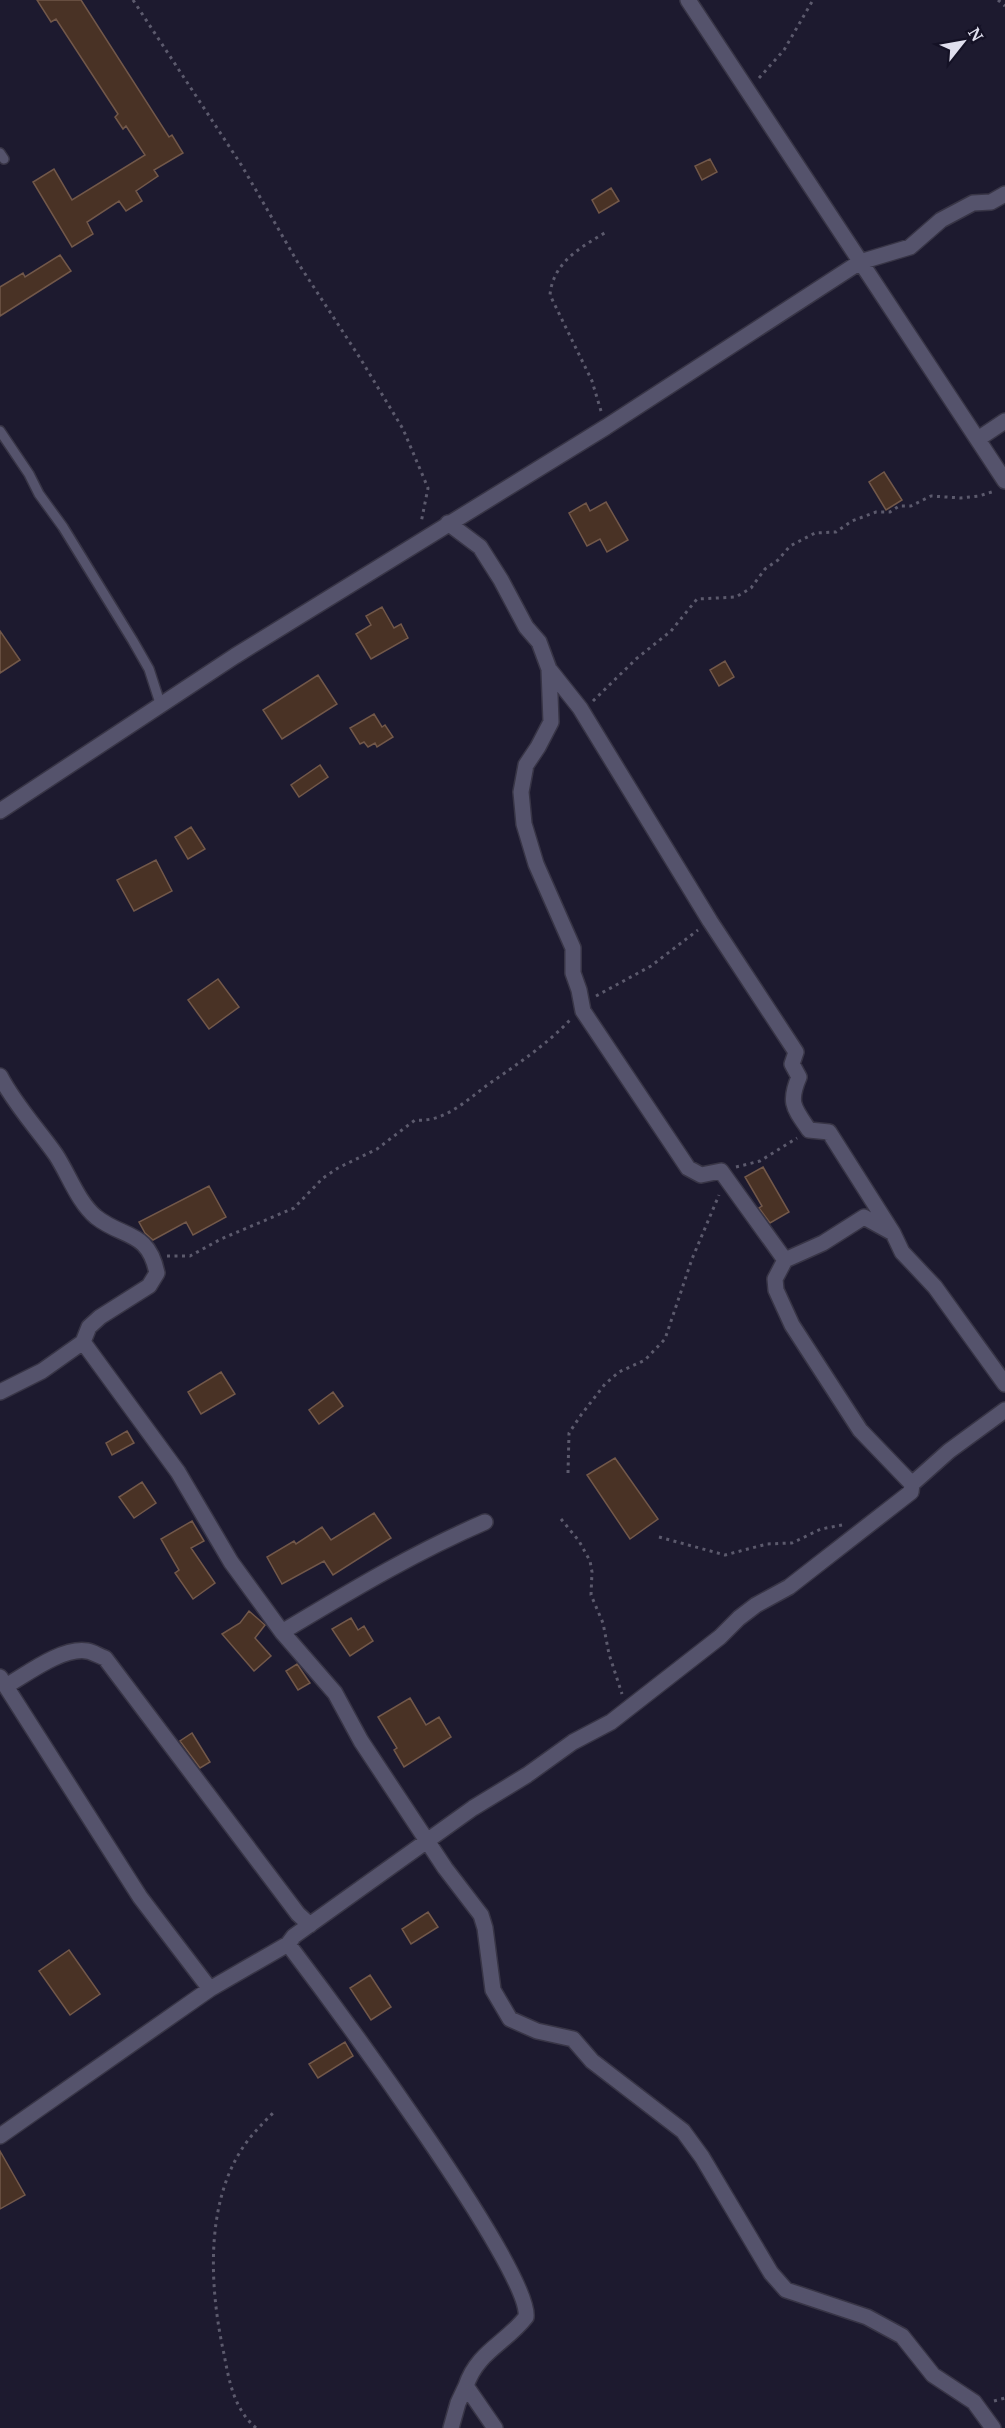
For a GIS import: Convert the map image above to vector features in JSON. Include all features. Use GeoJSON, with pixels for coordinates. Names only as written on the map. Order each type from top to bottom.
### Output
{"type":"FeatureCollection","features":[{"type":"Feature","properties":{"kind":"street"},"geometry":{"type":"LineString","coordinates":[[688,0],[978,439],[1002,485]]}},
{"type":"Feature","properties":{"kind":"street"},"geometry":{"type":"LineString","coordinates":[[0,811],[235,656],[606,427],[860,262],[910,247],[941,220],[973,203],[991,202],[1005,194]]}},
{"type":"Feature","properties":{"kind":"street"},"geometry":{"type":"LineString","coordinates":[[978,439],[1005,421]]}},
{"type":"Feature","properties":{"kind":"street"},"geometry":{"type":"LineString","coordinates":[[448,523],[480,547],[526,627],[539,642],[549,669],[580,708],[710,921],[796,1052],[792,1064],[799,1077],[792,1100],[794,1109],[809,1130],[829,1132],[893,1233],[902,1252],[935,1287],[1005,1383]]}},
{"type":"Feature","properties":{"kind":"street"},"geometry":{"type":"LineString","coordinates":[[549,669],[551,722],[538,747],[525,765],[521,792],[524,824],[536,864],[573,948],[573,973],[582,1005],[590,1024],[688,1168],[701,1175],[721,1171],[785,1260]]}},
{"type":"Feature","properties":{"kind":"street"},"geometry":{"type":"LineString","coordinates":[[0,1076],[9,1094],[56,1156],[76,1191],[95,1216],[137,1238],[153,1256],[157,1273],[149,1286],[100,1317],[89,1327],[83,1342],[42,1371],[0,1392]]}},
{"type":"Feature","properties":{"kind":"street"},"geometry":{"type":"LineString","coordinates":[[893,1233],[864,1217],[823,1243],[785,1260],[775,1279],[776,1290],[792,1325],[860,1430],[912,1484]]}},
{"type":"Feature","properties":{"kind":"street"},"geometry":{"type":"LineString","coordinates":[[83,1342],[177,1472],[231,1562],[282,1632],[335,1693],[361,1741],[429,1840],[445,1868],[481,1915],[485,1928],[492,1990],[510,2019],[537,2031],[573,2039],[592,2061],[683,2131],[702,2157],[771,2273],[786,2290],[867,2317],[902,2336],[933,2375],[974,2402],[993,2428]]}},
{"type":"Feature","properties":{"kind":"street"},"geometry":{"type":"LineString","coordinates":[[0,2136],[210,1989],[288,1944],[294,1936],[429,1840],[573,1742],[611,1722],[720,1637],[739,1618],[756,1605],[789,1587],[911,1492],[912,1484],[949,1451],[1005,1410]]}},
{"type":"Feature","properties":{"kind":"street"},"geometry":{"type":"LineString","coordinates":[[282,1632],[390,1567],[485,1522]]}},
{"type":"Feature","properties":{"kind":"street"},"geometry":{"type":"LineString","coordinates":[[210,1989],[140,1897],[3,1681],[73,1651],[87,1651],[105,1659],[298,1914],[310,1926]]}},
{"type":"Feature","properties":{"kind":"street"},"geometry":{"type":"LineString","coordinates":[[288,1944],[347,2022],[477,2214],[510,2271],[526,2306],[526,2317],[478,2361],[470,2374],[451,2428]]}},
{"type":"Feature","properties":{"kind":"street"},"geometry":{"type":"LineString","coordinates":[[466,2386],[495,2428]]}},
{"type":"Feature","properties":{"kind":"lane"},"geometry":{"type":"LineString","coordinates":[[0,431],[29,474],[39,494],[63,527],[143,657],[161,706]]}},
{"type":"Feature","properties":{"kind":"path"},"geometry":{"type":"LineString","coordinates":[[133,0],[242,166],[298,263],[403,429],[429,488],[417,543]]}},
{"type":"Feature","properties":{"kind":"path"},"geometry":{"type":"LineString","coordinates":[[748,91],[784,50],[813,0]]}},
{"type":"Feature","properties":{"kind":"path"},"geometry":{"type":"LineString","coordinates":[[998,0],[1005,6]]}},
{"type":"Feature","properties":{"kind":"path"},"geometry":{"type":"LineString","coordinates":[[606,427],[592,381],[550,295],[552,280],[562,263],[608,231]]}},
{"type":"Feature","properties":{"kind":"path"},"geometry":{"type":"LineString","coordinates":[[580,708],[597,698],[636,659],[670,631],[697,599],[736,597],[751,588],[765,569],[778,560],[790,546],[806,537],[814,533],[836,532],[852,521],[876,512],[890,512],[899,506],[910,506],[931,496],[979,496],[1002,485]]}},
{"type":"Feature","properties":{"kind":"path"},"geometry":{"type":"LineString","coordinates":[[582,1005],[651,966],[710,921]]}},
{"type":"Feature","properties":{"kind":"path"},"geometry":{"type":"LineString","coordinates":[[153,1256],[190,1256],[221,1239],[294,1208],[322,1178],[376,1149],[415,1120],[425,1121],[458,1108],[551,1039],[585,1003],[582,1005]]}},
{"type":"Feature","properties":{"kind":"path"},"geometry":{"type":"LineString","coordinates":[[568,1473],[568,1433],[581,1415],[605,1384],[619,1372],[645,1360],[665,1339],[707,1218],[716,1205],[722,1184],[721,1171],[760,1161],[809,1130]]}},
{"type":"Feature","properties":{"kind":"path"},"geometry":{"type":"LineString","coordinates":[[561,1519],[583,1546],[590,1561],[591,1595],[600,1614],[614,1672],[628,1709]]}},
{"type":"Feature","properties":{"kind":"path"},"geometry":{"type":"LineString","coordinates":[[659,1538],[725,1555],[767,1545],[792,1543],[821,1529],[852,1522]]}},
{"type":"Feature","properties":{"kind":"path"},"geometry":{"type":"LineString","coordinates":[[256,2428],[243,2415],[236,2403],[216,2320],[213,2262],[215,2233],[225,2187],[239,2153],[273,2113]]}},
{"type":"Feature","properties":{"kind":"building"},"geometry":{"type":"Polygon","coordinates":[[[37,0],[81,0],[169,137],[172,135],[183,153],[154,170],[158,176],[136,191],[142,201],[126,211],[119,201],[87,222],[93,234],[72,247],[33,182],[54,169],[72,200],[145,155],[126,126],[123,129],[115,117],[118,114],[56,19],[51,22],[37,0]]]}},
{"type":"Feature","properties":{"kind":"building"},"geometry":{"type":"Polygon","coordinates":[[[710,159],[717,172],[702,180],[695,166],[710,159]]]}},
{"type":"Feature","properties":{"kind":"building"},"geometry":{"type":"Polygon","coordinates":[[[611,188],[619,201],[599,213],[592,200],[611,188]]]}},
{"type":"Feature","properties":{"kind":"building"},"geometry":{"type":"Polygon","coordinates":[[[60,255],[71,271],[0,316],[0,287],[23,273],[25,277],[60,255]]]}},
{"type":"Feature","properties":{"kind":"building"},"geometry":{"type":"Polygon","coordinates":[[[884,472],[902,500],[886,510],[869,482],[884,472]]]}},
{"type":"Feature","properties":{"kind":"building"},"geometry":{"type":"Polygon","coordinates":[[[606,502],[628,540],[607,552],[600,539],[587,546],[569,513],[586,503],[590,511],[606,502]]]}},
{"type":"Feature","properties":{"kind":"building"},"geometry":{"type":"Polygon","coordinates":[[[382,607],[394,628],[401,624],[408,638],[371,659],[356,634],[371,625],[366,616],[382,607]]]}},
{"type":"Feature","properties":{"kind":"building"},"geometry":{"type":"Polygon","coordinates":[[[0,631],[20,660],[0,673],[0,631]]]}},
{"type":"Feature","properties":{"kind":"building"},"geometry":{"type":"Polygon","coordinates":[[[725,661],[734,677],[719,686],[710,670],[725,661]]]}},
{"type":"Feature","properties":{"kind":"building"},"geometry":{"type":"Polygon","coordinates":[[[318,675],[337,704],[282,739],[263,710],[318,675]]]}},
{"type":"Feature","properties":{"kind":"building"},"geometry":{"type":"Polygon","coordinates":[[[374,714],[382,727],[385,725],[393,737],[377,747],[375,743],[368,747],[364,742],[360,744],[350,728],[374,714]]]}},
{"type":"Feature","properties":{"kind":"building"},"geometry":{"type":"Polygon","coordinates":[[[320,765],[328,777],[299,797],[291,785],[320,765]]]}},
{"type":"Feature","properties":{"kind":"building"},"geometry":{"type":"Polygon","coordinates":[[[191,827],[205,849],[188,859],[175,837],[191,827]]]}},
{"type":"Feature","properties":{"kind":"building"},"geometry":{"type":"Polygon","coordinates":[[[156,860],[172,891],[134,911],[117,880],[156,860]]]}},
{"type":"Feature","properties":{"kind":"building"},"geometry":{"type":"Polygon","coordinates":[[[218,979],[239,1007],[209,1029],[188,1000],[218,979]]]}},
{"type":"Feature","properties":{"kind":"building"},"geometry":{"type":"Polygon","coordinates":[[[763,1167],[789,1212],[770,1223],[759,1208],[762,1206],[745,1177],[763,1167]]]}},
{"type":"Feature","properties":{"kind":"building"},"geometry":{"type":"Polygon","coordinates":[[[209,1186],[226,1217],[193,1235],[186,1222],[153,1240],[145,1233],[139,1222],[209,1186]]]}},
{"type":"Feature","properties":{"kind":"building"},"geometry":{"type":"Polygon","coordinates":[[[221,1372],[235,1394],[201,1414],[188,1392],[221,1372]]]}},
{"type":"Feature","properties":{"kind":"building"},"geometry":{"type":"Polygon","coordinates":[[[333,1392],[343,1406],[319,1424],[309,1410],[333,1392]]]}},
{"type":"Feature","properties":{"kind":"building"},"geometry":{"type":"Polygon","coordinates":[[[127,1431],[134,1443],[112,1455],[106,1443],[127,1431]]]}},
{"type":"Feature","properties":{"kind":"building"},"geometry":{"type":"Polygon","coordinates":[[[615,1458],[658,1519],[630,1539],[587,1475],[615,1458]]]}},
{"type":"Feature","properties":{"kind":"building"},"geometry":{"type":"Polygon","coordinates":[[[142,1482],[156,1503],[134,1518],[119,1497],[142,1482]]]}},
{"type":"Feature","properties":{"kind":"building"},"geometry":{"type":"Polygon","coordinates":[[[374,1513],[391,1538],[333,1575],[324,1561],[282,1584],[267,1557],[294,1541],[296,1544],[322,1527],[331,1540],[374,1513]]]}},
{"type":"Feature","properties":{"kind":"building"},"geometry":{"type":"Polygon","coordinates":[[[192,1521],[204,1541],[191,1548],[215,1583],[193,1599],[175,1573],[179,1570],[161,1539],[192,1521]]]}},
{"type":"Feature","properties":{"kind":"building"},"geometry":{"type":"Polygon","coordinates":[[[249,1611],[265,1625],[255,1638],[271,1656],[254,1671],[222,1634],[240,1623],[249,1611]]]}},
{"type":"Feature","properties":{"kind":"building"},"geometry":{"type":"Polygon","coordinates":[[[351,1618],[358,1630],[364,1626],[373,1641],[350,1656],[332,1629],[351,1618]]]}},
{"type":"Feature","properties":{"kind":"building"},"geometry":{"type":"Polygon","coordinates":[[[297,1664],[310,1683],[298,1690],[286,1671],[297,1664]]]}},
{"type":"Feature","properties":{"kind":"building"},"geometry":{"type":"Polygon","coordinates":[[[410,1698],[426,1725],[439,1717],[451,1737],[404,1767],[394,1750],[397,1748],[378,1717],[410,1698]]]}},
{"type":"Feature","properties":{"kind":"building"},"geometry":{"type":"Polygon","coordinates":[[[192,1733],[210,1762],[200,1768],[180,1741],[192,1733]]]}},
{"type":"Feature","properties":{"kind":"building"},"geometry":{"type":"Polygon","coordinates":[[[428,1912],[438,1927],[411,1944],[402,1929],[428,1912]]]}},
{"type":"Feature","properties":{"kind":"building"},"geometry":{"type":"Polygon","coordinates":[[[69,1950],[100,1994],[70,2015],[39,1971],[69,1950]]]}},
{"type":"Feature","properties":{"kind":"building"},"geometry":{"type":"Polygon","coordinates":[[[370,1975],[391,2007],[371,2020],[350,1988],[370,1975]]]}},
{"type":"Feature","properties":{"kind":"building"},"geometry":{"type":"Polygon","coordinates":[[[345,2042],[353,2056],[318,2078],[309,2064],[345,2042]]]}},
{"type":"Feature","properties":{"kind":"building"},"geometry":{"type":"Polygon","coordinates":[[[0,2151],[25,2195],[0,2209],[0,2151]]]}}]}
